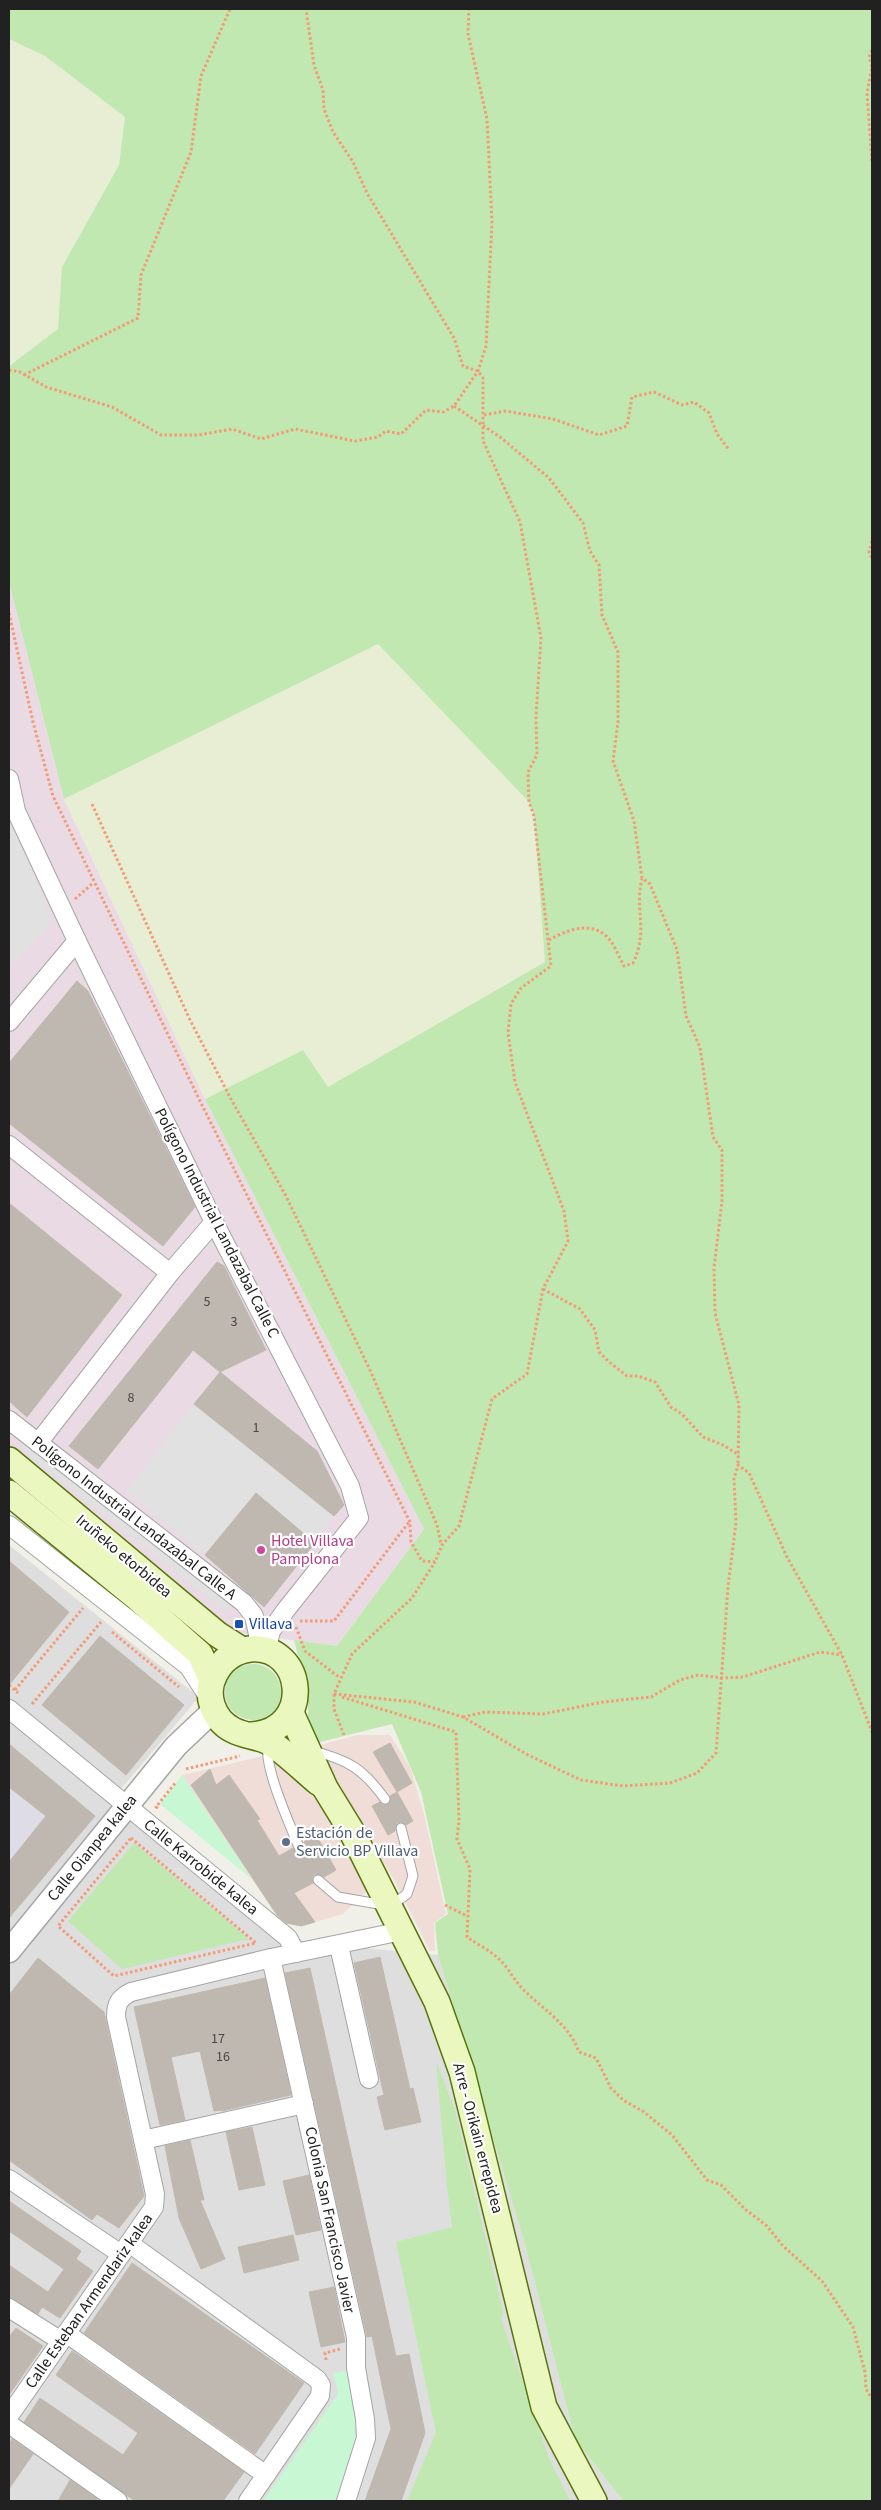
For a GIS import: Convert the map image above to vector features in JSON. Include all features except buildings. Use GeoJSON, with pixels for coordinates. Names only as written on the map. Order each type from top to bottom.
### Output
{"type":"FeatureCollection","features":[{"type":"Feature","properties":{"kind":"main road","name":"Iruñeko etorbidea"},"geometry":{"type":"LineString","coordinates":[[9,1460],[218,1634],[256,1650]]}},
{"type":"Feature","properties":{"kind":"main road","name":"Iruñeko etorbidea"},"geometry":{"type":"LineString","coordinates":[[9,1493],[135,1596],[200,1654],[212,1697]]}},
{"type":"Feature","properties":{"kind":"main road"},"geometry":{"type":"LineString","coordinates":[[251,1742],[284,1723],[291,1713],[296,1691],[292,1672],[282,1660],[256,1650],[227,1658],[219,1665],[212,1697],[221,1721],[251,1742],[325,1788]]}},
{"type":"Feature","properties":{"kind":"main road"},"geometry":{"type":"LineString","coordinates":[[291,1713],[325,1788]]}},
{"type":"Feature","properties":{"kind":"main road","name":"Arre - Orikain errepidea"},"geometry":{"type":"LineString","coordinates":[[325,1788],[352,1832],[437,2002],[462,2072],[544,2407],[594,2501]]}},
{"type":"Feature","properties":{"kind":"street","name":"Polígono Industrial Landazabal Calle C"},"geometry":{"type":"LineString","coordinates":[[9,779],[16,811],[77,941],[214,1222],[350,1486],[359,1518],[256,1650]]}},
{"type":"Feature","properties":{"kind":"street"},"geometry":{"type":"LineString","coordinates":[[9,1022],[77,941]]}},
{"type":"Feature","properties":{"kind":"street"},"geometry":{"type":"LineString","coordinates":[[9,1144],[170,1273]]}},
{"type":"Feature","properties":{"kind":"street"},"geometry":{"type":"LineString","coordinates":[[38,1443],[170,1273],[214,1222]]}},
{"type":"Feature","properties":{"kind":"street","name":"Polígono Industrial Landazabal Calle A"},"geometry":{"type":"LineString","coordinates":[[9,1420],[244,1604],[254,1616],[256,1650]]}},
{"type":"Feature","properties":{"kind":"street"},"geometry":{"type":"LineString","coordinates":[[9,1525],[189,1667],[212,1697]]}},
{"type":"Feature","properties":{"kind":"street","name":"Calle Oianpea kalea"},"geometry":{"type":"LineString","coordinates":[[9,1951],[176,1746],[212,1697]]}},
{"type":"Feature","properties":{"kind":"street","name":"Calle Karrobide kalea"},"geometry":{"type":"LineString","coordinates":[[9,1709],[288,1938],[296,1953]]}},
{"type":"Feature","properties":{"kind":"street"},"geometry":{"type":"LineString","coordinates":[[176,1746],[205,1733],[251,1742]]}},
{"type":"Feature","properties":{"kind":"street"},"geometry":{"type":"LineString","coordinates":[[271,1958],[339,1946],[402,1931]]}},
{"type":"Feature","properties":{"kind":"street"},"geometry":{"type":"LineString","coordinates":[[339,1946],[369,2079]]}},
{"type":"Feature","properties":{"kind":"street","name":"Calle Esteban Armendariz kalea"},"geometry":{"type":"LineString","coordinates":[[9,2416],[154,2207],[155,2194],[116,2017],[116,2006],[122,1996],[131,1992],[271,1958]]}},
{"type":"Feature","properties":{"kind":"street","name":"Colonia San Francisco Javier"},"geometry":{"type":"LineString","coordinates":[[271,1958],[304,2104],[365,2419],[366,2438],[346,2501]]}},
{"type":"Feature","properties":{"kind":"street","name":"Colonia San Francisco Javier"},"geometry":{"type":"LineString","coordinates":[[144,2140],[304,2104]]}},
{"type":"Feature","properties":{"kind":"street"},"geometry":{"type":"LineString","coordinates":[[9,2179],[125,2249],[318,2379],[321,2385],[320,2396],[248,2501]]}},
{"type":"Feature","properties":{"kind":"street"},"geometry":{"type":"LineString","coordinates":[[9,2308],[63,2337],[266,2475]]}},
{"type":"Feature","properties":{"kind":"street"},"geometry":{"type":"LineString","coordinates":[[9,2424],[118,2501]]}},
{"type":"Feature","properties":{"kind":"lane"},"geometry":{"type":"LineString","coordinates":[[251,1742],[266,1754],[281,1802],[298,1845]]}},
{"type":"Feature","properties":{"kind":"lane"},"geometry":{"type":"LineString","coordinates":[[306,1749],[350,1762],[370,1778],[385,1799]]}},
{"type":"Feature","properties":{"kind":"lane"},"geometry":{"type":"LineString","coordinates":[[318,1880],[338,1897],[390,1906],[407,1894],[413,1876],[401,1828]]}},
{"type":"Feature","properties":{"kind":"path"},"geometry":{"type":"LineString","coordinates":[[24,375],[138,318],[141,275],[191,152],[201,76],[230,9]]}},
{"type":"Feature","properties":{"kind":"path"},"geometry":{"type":"LineString","coordinates":[[306,9],[314,65],[323,90],[324,109],[333,132],[353,162],[367,193],[454,338],[463,366],[478,371],[483,378],[483,441],[520,522],[541,638],[536,717],[537,755],[528,772],[529,802],[534,816],[551,966],[521,988],[511,1004],[508,1033],[515,1082],[564,1211],[568,1241],[543,1289],[527,1374],[492,1399],[459,1526],[442,1545],[435,1562],[412,1598],[352,1654],[340,1678],[334,1694],[334,1709],[344,1735]]}},
{"type":"Feature","properties":{"kind":"path"},"geometry":{"type":"LineString","coordinates":[[9,370],[20,372],[46,388],[112,408],[161,435],[200,436],[232,429],[261,439],[294,429],[355,442],[378,437],[386,431],[401,434],[426,410],[443,412],[454,406],[478,371],[486,346],[492,222],[487,119],[468,34],[468,9]]}},
{"type":"Feature","properties":{"kind":"path"},"geometry":{"type":"LineString","coordinates":[[872,50],[869,57],[872,67],[867,93],[872,162]]}},
{"type":"Feature","properties":{"kind":"path"},"geometry":{"type":"LineString","coordinates":[[484,414],[505,411],[553,419],[598,435],[627,426],[632,397],[654,392],[682,405],[694,402],[709,413],[717,434],[729,450]]}},
{"type":"Feature","properties":{"kind":"path"},"geometry":{"type":"LineString","coordinates":[[454,406],[484,426],[549,478],[583,524],[590,551],[599,565],[602,615],[618,652],[618,722],[613,761],[634,821],[642,878],[638,893],[642,924],[640,948],[633,962],[624,966],[605,935],[588,928],[567,930],[549,940]]}},
{"type":"Feature","properties":{"kind":"path"},"geometry":{"type":"LineString","coordinates":[[872,541],[869,552],[872,558]]}},
{"type":"Feature","properties":{"kind":"path"},"geometry":{"type":"LineString","coordinates":[[9,613],[33,722],[53,796],[192,1083],[410,1522],[411,1542],[422,1561],[435,1562]]}},
{"type":"Feature","properties":{"kind":"path"},"geometry":{"type":"LineString","coordinates":[[92,804],[190,1020],[232,1101],[284,1194],[370,1370],[437,1525],[442,1545]]}},
{"type":"Feature","properties":{"kind":"path"},"geometry":{"type":"LineString","coordinates":[[334,1694],[414,1702],[463,1717],[528,1756],[581,1780],[623,1786],[670,1783],[697,1773],[716,1753],[723,1678],[728,1587],[736,1522],[734,1479],[739,1455],[739,1405],[715,1313],[714,1268],[722,1201],[722,1150],[713,1137],[700,1047],[686,1016],[677,950],[650,884],[642,878]]}},
{"type":"Feature","properties":{"kind":"path"},"geometry":{"type":"LineString","coordinates":[[543,1289],[580,1309],[595,1330],[599,1352],[609,1362],[627,1376],[638,1376],[655,1382],[671,1407],[682,1414],[703,1437],[724,1445],[739,1455]]}},
{"type":"Feature","properties":{"kind":"path"},"geometry":{"type":"LineString","coordinates":[[738,1466],[749,1473],[787,1557],[842,1655],[872,1732]]}},
{"type":"Feature","properties":{"kind":"path"},"geometry":{"type":"LineString","coordinates":[[340,1678],[304,1651],[295,1621],[334,1622],[410,1522]]}},
{"type":"Feature","properties":{"kind":"path"},"geometry":{"type":"LineString","coordinates":[[76,1602],[89,1613]]}},
{"type":"Feature","properties":{"kind":"path"},"geometry":{"type":"LineString","coordinates":[[15,1690],[83,1608]]}},
{"type":"Feature","properties":{"kind":"path"},"geometry":{"type":"LineString","coordinates":[[95,1618],[186,1692]]}},
{"type":"Feature","properties":{"kind":"path"},"geometry":{"type":"LineString","coordinates":[[32,1704],[101,1622]]}},
{"type":"Feature","properties":{"kind":"path"},"geometry":{"type":"LineString","coordinates":[[463,1717],[485,1712],[543,1714],[603,1702],[651,1696],[680,1680],[698,1675],[723,1678],[743,1677],[820,1652],[842,1655]]}},
{"type":"Feature","properties":{"kind":"path"},"geometry":{"type":"LineString","coordinates":[[334,1694],[456,1732],[460,1821],[457,1839],[470,1869],[467,1937],[500,1959],[520,1986],[544,2010],[559,2020],[573,2036],[579,2052],[596,2058],[611,2088],[623,2100],[644,2112],[672,2135],[707,2180],[721,2185],[746,2210],[767,2226],[783,2246],[822,2281],[853,2327],[865,2372],[866,2389],[872,2399]]}},
{"type":"Feature","properties":{"kind":"path"},"geometry":{"type":"LineString","coordinates":[[156,1807],[187,1767],[251,1742]]}},
{"type":"Feature","properties":{"kind":"path"},"geometry":{"type":"LineString","coordinates":[[131,1838],[256,1943],[247,1945],[114,1976],[58,1926],[131,1838]]}},
{"type":"Feature","properties":{"kind":"path"},"geometry":{"type":"LineString","coordinates":[[445,1905],[467,1916]]}},
{"type":"Feature","properties":{"kind":"path"},"geometry":{"type":"LineString","coordinates":[[326,2360],[325,2353],[349,2343]]}},
{"type":"Feature","properties":{"kind":"shaded area"},"geometry":{"type":"Polygon","coordinates":[[[9,582],[64,799],[205,1099],[424,1529],[337,1646],[224,1631],[9,1448],[9,582]]]}},
{"type":"Feature","properties":{"kind":"shaded area"},"geometry":{"type":"Polygon","coordinates":[[[9,817],[52,919],[43,933],[11,965],[9,817]]]}},
{"type":"Feature","properties":{"kind":"shaded area"},"geometry":{"type":"Polygon","coordinates":[[[194,1404],[334,1516],[315,1543],[205,1555],[126,1491],[194,1404]]]}},
{"type":"Feature","properties":{"kind":"shaded area"},"geometry":{"type":"Polygon","coordinates":[[[28,1437],[236,1601],[225,1611],[21,1449],[28,1437]]]}},
{"type":"Feature","properties":{"kind":"shaded area"},"geometry":{"type":"Polygon","coordinates":[[[9,1545],[199,1697],[120,1790],[304,1942],[438,1955],[524,2241],[575,2439],[623,2501],[9,2501],[9,1545]]]}},
{"type":"Feature","properties":{"kind":"shaded area"},"geometry":{"type":"Polygon","coordinates":[[[357,1735],[390,1735],[410,1767],[424,1814],[446,1914],[434,1923],[435,1951],[430,1951],[393,1878],[341,1788],[313,1747],[357,1735]]]}},
{"type":"Feature","properties":{"kind":"shaded area","name":"Estación de Servicio BP Villava"},"geometry":{"type":"Polygon","coordinates":[[[264,1756],[283,1763],[315,1794],[371,1887],[343,1914],[301,1926],[281,1922],[182,1775],[264,1756]]]}},
{"type":"Feature","properties":{"kind":"shaded area"},"geometry":{"type":"Polygon","coordinates":[[[9,1787],[46,1816],[9,1862],[9,1787]]]}},
{"type":"Feature","properties":{"kind":"green space"},"geometry":{"type":"Polygon","coordinates":[[[9,9],[872,9],[872,2501],[623,2501],[575,2439],[524,2241],[438,1955],[435,1923],[448,1914],[421,1792],[392,1724],[312,1744],[308,1725],[308,1677],[298,1656],[294,1640],[337,1646],[424,1529],[205,1099],[303,1050],[328,1087],[545,962],[534,816],[529,802],[378,644],[64,799],[9,582],[9,366],[58,329],[62,267],[119,165],[125,117],[45,56],[9,39],[9,9]]]}},
{"type":"Feature","properties":{"kind":"green space"},"geometry":{"type":"Polygon","coordinates":[[[9,39],[45,56],[125,117],[119,165],[62,267],[59,329],[9,365],[9,39]]]}},
{"type":"Feature","properties":{"kind":"green space"},"geometry":{"type":"Polygon","coordinates":[[[378,644],[529,802],[534,816],[545,962],[327,1088],[302,1050],[205,1099],[64,799],[378,644]]]}},
{"type":"Feature","properties":{"kind":"green space"},"geometry":{"type":"Polygon","coordinates":[[[253,1664],[264,1666],[273,1672],[279,1681],[281,1692],[279,1703],[273,1712],[264,1718],[253,1720],[242,1718],[233,1712],[227,1703],[225,1692],[227,1681],[233,1672],[242,1666],[253,1664]]]}},
{"type":"Feature","properties":{"kind":"green space"},"geometry":{"type":"Polygon","coordinates":[[[182,1775],[252,1879],[160,1804],[182,1775]]]}},
{"type":"Feature","properties":{"kind":"green space"},"geometry":{"type":"Polygon","coordinates":[[[134,1843],[249,1939],[122,1969],[68,1921],[134,1843]]]}},
{"type":"Feature","properties":{"kind":"green space"},"geometry":{"type":"Polygon","coordinates":[[[436,2061],[455,2110],[503,2311],[501,2319],[549,2458],[570,2501],[407,2501],[436,2432],[396,2242],[452,2227],[436,2061]]]}},
{"type":"Feature","properties":{"kind":"green space"},"geometry":{"type":"Polygon","coordinates":[[[351,2370],[361,2424],[340,2501],[263,2501],[338,2394],[333,2373],[351,2370]]]}},
{"type":"Feature","properties":{"kind":"place","name":"Hotel Villava Pamplona"},"geometry":{"type":"Point","coordinates":[261,1550]}},
{"type":"Feature","properties":{"kind":"place","name":"Villava"},"geometry":{"type":"Point","coordinates":[239,1624]}},
{"type":"Feature","properties":{"kind":"place","name":"Estación de Servicio BP Villava"},"geometry":{"type":"Point","coordinates":[286,1842]}}]}
